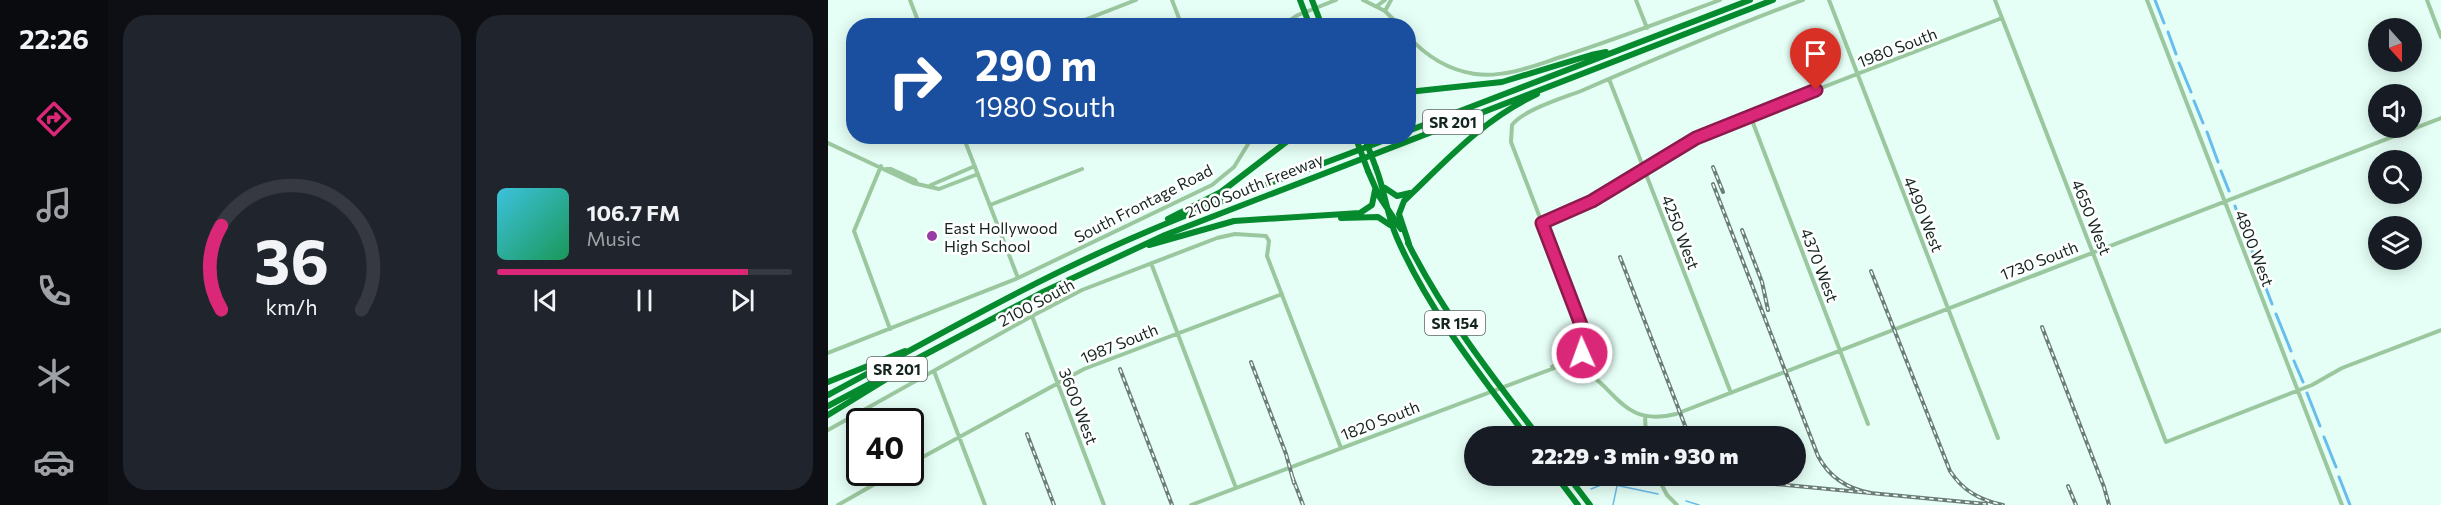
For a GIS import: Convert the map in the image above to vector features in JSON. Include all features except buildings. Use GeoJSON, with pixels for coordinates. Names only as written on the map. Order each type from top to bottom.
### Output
{"type":"FeatureCollection","features":[{"type":"Feature","properties":{"kind":"highway"},"geometry":{"type":"LineString","coordinates":[[1300,0],[1307,18]]}},
{"type":"Feature","properties":{"kind":"highway"},"geometry":{"type":"LineString","coordinates":[[1312,0],[1319,18]]}},
{"type":"Feature","properties":{"kind":"highway","name":"SR 201"},"geometry":{"type":"LineString","coordinates":[[1416,128],[1750,0]]}},
{"type":"Feature","properties":{"kind":"highway","name":"2100 South Freeway"},"geometry":{"type":"LineString","coordinates":[[1416,137],[1773,0]]}},
{"type":"Feature","properties":{"kind":"highway"},"geometry":{"type":"LineString","coordinates":[[1416,91],[1502,82],[1591,55],[1619,50]]}},
{"type":"Feature","properties":{"kind":"highway"},"geometry":{"type":"LineString","coordinates":[[1409,244],[1399,216],[1400,207],[1430,175],[1485,125],[1502,112],[1547,89],[1635,53]]}},
{"type":"Feature","properties":{"kind":"highway"},"geometry":{"type":"LineString","coordinates":[[1144,233],[1221,192],[1285,144]]}},
{"type":"Feature","properties":{"kind":"highway","name":"SR 154"},"geometry":{"type":"LineString","coordinates":[[1357,144],[1374,188],[1437,295],[1530,426]]}},
{"type":"Feature","properties":{"kind":"highway","name":"SR 154"},"geometry":{"type":"LineString","coordinates":[[1367,144],[1382,185],[1393,229],[1427,296],[1459,346],[1519,426]]}},
{"type":"Feature","properties":{"kind":"highway","name":"2100 South Freeway"},"geometry":{"type":"LineString","coordinates":[[828,395],[1048,277],[1144,233],[1374,144]]}},
{"type":"Feature","properties":{"kind":"highway","name":"2100 South Freeway"},"geometry":{"type":"LineString","coordinates":[[828,406],[1043,292],[1134,249],[1237,206],[1398,144]]}},
{"type":"Feature","properties":{"kind":"highway"},"geometry":{"type":"LineString","coordinates":[[1382,185],[1392,194],[1404,195],[1430,175]]}},
{"type":"Feature","properties":{"kind":"highway"},"geometry":{"type":"LineString","coordinates":[[1134,249],[1234,221],[1364,212],[1374,202],[1374,188]]}},
{"type":"Feature","properties":{"kind":"highway"},"geometry":{"type":"LineString","coordinates":[[1313,217],[1378,217],[1388,222],[1393,229]]}},
{"type":"Feature","properties":{"kind":"highway"},"geometry":{"type":"LineString","coordinates":[[828,415],[966,332]]}},
{"type":"Feature","properties":{"kind":"highway"},"geometry":{"type":"LineString","coordinates":[[828,382],[893,354],[914,349]]}},
{"type":"Feature","properties":{"kind":"highway"},"geometry":{"type":"LineString","coordinates":[[1564,486],[1578,505]]}},
{"type":"Feature","properties":{"kind":"highway"},"geometry":{"type":"LineString","coordinates":[[1576,486],[1590,505]]}},
{"type":"Feature","properties":{"kind":"street"},"geometry":{"type":"LineString","coordinates":[[910,0],[917,18]]}},
{"type":"Feature","properties":{"kind":"street"},"geometry":{"type":"LineString","coordinates":[[1090,18],[1136,0]]}},
{"type":"Feature","properties":{"kind":"street"},"geometry":{"type":"LineString","coordinates":[[1172,0],[1179,18]]}},
{"type":"Feature","properties":{"kind":"street"},"geometry":{"type":"LineString","coordinates":[[1295,18],[1336,0]]}},
{"type":"Feature","properties":{"kind":"street"},"geometry":{"type":"LineString","coordinates":[[1363,0],[1386,11],[1393,18]]}},
{"type":"Feature","properties":{"kind":"street"},"geometry":{"type":"LineString","coordinates":[[1377,6],[1385,0]]}},
{"type":"Feature","properties":{"kind":"street"},"geometry":{"type":"LineString","coordinates":[[1386,11],[1390,0]]}},
{"type":"Feature","properties":{"kind":"street"},"geometry":{"type":"LineString","coordinates":[[1636,0],[1647,28]]}},
{"type":"Feature","properties":{"kind":"street"},"geometry":{"type":"LineString","coordinates":[[1416,43],[1429,55],[1448,66],[1475,74],[1489,75],[1517,70],[1647,28],[1720,0]]}},
{"type":"Feature","properties":{"kind":"street"},"geometry":{"type":"LineString","coordinates":[[1646,426],[1645,416],[1622,405],[1596,377],[1579,369],[1584,339],[1579,316],[1511,142],[1510,130],[1514,121],[1522,116],[1715,34],[1803,0]]}},
{"type":"Feature","properties":{"kind":"street","name":"4490 West"},"geometry":{"type":"LineString","coordinates":[[1829,0],[1998,438]]}},
{"type":"Feature","properties":{"kind":"street","name":"4650 West"},"geometry":{"type":"LineString","coordinates":[[1995,0],[2166,442],[2297,391]]}},
{"type":"Feature","properties":{"kind":"street","name":"4800 West"},"geometry":{"type":"LineString","coordinates":[[2147,0],[2342,505]]}},
{"type":"Feature","properties":{"kind":"street"},"geometry":{"type":"LineString","coordinates":[[2427,0],[2441,37]]}},
{"type":"Feature","properties":{"kind":"street","name":"1980 South"},"geometry":{"type":"LineString","coordinates":[[1542,223],[1592,201],[1696,138],[2002,18]]}},
{"type":"Feature","properties":{"kind":"street","name":"4250 West"},"geometry":{"type":"LineString","coordinates":[[1609,79],[1731,393]]}},
{"type":"Feature","properties":{"kind":"street","name":"4370 West"},"geometry":{"type":"LineString","coordinates":[[1750,115],[1868,424]]}},
{"type":"Feature","properties":{"kind":"street","name":"1730 South"},"geometry":{"type":"LineString","coordinates":[[1645,416],[1661,417],[1676,414],[2441,118]]}},
{"type":"Feature","properties":{"kind":"street"},"geometry":{"type":"LineString","coordinates":[[828,143],[886,169],[891,169],[917,183],[939,189],[978,174]]}},
{"type":"Feature","properties":{"kind":"street"},"geometry":{"type":"LineString","coordinates":[[966,144],[1018,278]]}},
{"type":"Feature","properties":{"kind":"street","name":"South Frontage Road"},"geometry":{"type":"LineString","coordinates":[[828,353],[1018,278],[1212,185],[1234,167],[1249,144]]}},
{"type":"Feature","properties":{"kind":"street"},"geometry":{"type":"LineString","coordinates":[[881,166],[854,231],[890,329]]}},
{"type":"Feature","properties":{"kind":"street"},"geometry":{"type":"LineString","coordinates":[[930,186],[975,166]]}},
{"type":"Feature","properties":{"kind":"street"},"geometry":{"type":"LineString","coordinates":[[990,206],[1082,169]]}},
{"type":"Feature","properties":{"kind":"street","name":"2100 South"},"geometry":{"type":"LineString","coordinates":[[828,430],[1082,290],[1225,236],[1250,234],[1263,235],[1268,238],[1267,256],[1282,294]]}},
{"type":"Feature","properties":{"kind":"street"},"geometry":{"type":"LineString","coordinates":[[1151,263],[1236,488]]}},
{"type":"Feature","properties":{"kind":"street"},"geometry":{"type":"LineString","coordinates":[[1282,294],[1341,448]]}},
{"type":"Feature","properties":{"kind":"street","name":"1987 South"},"geometry":{"type":"LineString","coordinates":[[924,457],[1084,369],[1282,294]]}},
{"type":"Feature","properties":{"kind":"street","name":"3600 West"},"geometry":{"type":"LineString","coordinates":[[1032,316],[1104,505]]}},
{"type":"Feature","properties":{"kind":"street"},"geometry":{"type":"LineString","coordinates":[[1550,368],[1573,350],[1578,338],[1579,316]]}},
{"type":"Feature","properties":{"kind":"street"},"geometry":{"type":"LineString","coordinates":[[2297,391],[2315,384],[2342,368],[2441,330]]}},
{"type":"Feature","properties":{"kind":"street","name":"1820 South"},"geometry":{"type":"LineString","coordinates":[[1191,505],[1550,368],[1564,366],[1579,369]]}},
{"type":"Feature","properties":{"kind":"street"},"geometry":{"type":"LineString","coordinates":[[934,371],[985,505]]}},
{"type":"Feature","properties":{"kind":"street"},"geometry":{"type":"LineString","coordinates":[[838,505],[871,486]]}},
{"type":"Feature","properties":{"kind":"street"},"geometry":{"type":"LineString","coordinates":[[1662,486],[1677,505]]}},
{"type":"Feature","properties":{"kind":"waterway"},"geometry":{"type":"LineString","coordinates":[[2155,0],[2164,23]]}},
{"type":"Feature","properties":{"kind":"waterway"},"geometry":{"type":"LineString","coordinates":[[2168,32],[2176,54]]}},
{"type":"Feature","properties":{"kind":"waterway"},"geometry":{"type":"LineString","coordinates":[[2179,63],[2191,92]]}},
{"type":"Feature","properties":{"kind":"waterway"},"geometry":{"type":"LineString","coordinates":[[2194,101],[2203,123]]}},
{"type":"Feature","properties":{"kind":"waterway"},"geometry":{"type":"LineString","coordinates":[[2207,132],[2218,162]]}},
{"type":"Feature","properties":{"kind":"waterway"},"geometry":{"type":"LineString","coordinates":[[2221,171],[2229,191]]}},
{"type":"Feature","properties":{"kind":"waterway"},"geometry":{"type":"LineString","coordinates":[[2235,206],[2242,226]]}},
{"type":"Feature","properties":{"kind":"waterway"},"geometry":{"type":"LineString","coordinates":[[2246,236],[2261,273]]}},
{"type":"Feature","properties":{"kind":"waterway"},"geometry":{"type":"LineString","coordinates":[[2264,283],[2272,304]]}},
{"type":"Feature","properties":{"kind":"waterway"},"geometry":{"type":"LineString","coordinates":[[2276,314],[2291,351]]}},
{"type":"Feature","properties":{"kind":"waterway"},"geometry":{"type":"LineString","coordinates":[[2294,361],[2303,382]]}},
{"type":"Feature","properties":{"kind":"waterway"},"geometry":{"type":"LineString","coordinates":[[2307,393],[2320,426]]}},
{"type":"Feature","properties":{"kind":"waterway"},"geometry":{"type":"LineString","coordinates":[[2324,437],[2336,467]]}},
{"type":"Feature","properties":{"kind":"waterway"},"geometry":{"type":"LineString","coordinates":[[2339,477],[2350,505]]}},
{"type":"Feature","properties":{"kind":"waterway"},"geometry":{"type":"LineString","coordinates":[[1591,489],[1606,483],[1658,494]]}},
{"type":"Feature","properties":{"kind":"waterway"},"geometry":{"type":"LineString","coordinates":[[1613,505],[1617,486]]}},
{"type":"Feature","properties":{"kind":"waterway"},"geometry":{"type":"LineString","coordinates":[[1686,501],[1699,505]]}},
{"type":"Feature","properties":{"kind":"railway"},"geometry":{"type":"LineString","coordinates":[[1713,167],[1723,192]]}},
{"type":"Feature","properties":{"kind":"railway"},"geometry":{"type":"LineString","coordinates":[[1713,184],[1818,456],[1840,481],[1871,493]]}},
{"type":"Feature","properties":{"kind":"railway"},"geometry":{"type":"LineString","coordinates":[[1742,230],[1762,282],[1768,310]]}},
{"type":"Feature","properties":{"kind":"railway"},"geometry":{"type":"LineString","coordinates":[[1620,257],[1685,426]]}},
{"type":"Feature","properties":{"kind":"railway"},"geometry":{"type":"LineString","coordinates":[[1871,271],[1950,471],[1973,494],[2003,505]]}},
{"type":"Feature","properties":{"kind":"railway"},"geometry":{"type":"LineString","coordinates":[[2042,327],[2109,505]]}},
{"type":"Feature","properties":{"kind":"railway"},"geometry":{"type":"LineString","coordinates":[[1251,362],[1286,454],[1294,483]]}},
{"type":"Feature","properties":{"kind":"railway"},"geometry":{"type":"LineString","coordinates":[[1120,369],[1172,505]]}},
{"type":"Feature","properties":{"kind":"railway"},"geometry":{"type":"LineString","coordinates":[[1027,434],[1054,505]]}},
{"type":"Feature","properties":{"kind":"railway"},"geometry":{"type":"LineString","coordinates":[[1292,476],[1303,505]]}},
{"type":"Feature","properties":{"kind":"railway"},"geometry":{"type":"LineString","coordinates":[[1796,486],[1986,504]]}},
{"type":"Feature","properties":{"kind":"railway"},"geometry":{"type":"LineString","coordinates":[[2068,486],[2076,505]]}},
{"type":"Feature","properties":{"kind":"place","name":"East Hollywood High School"},"geometry":{"type":"Point","coordinates":[932,236]}},
{"type":"Feature","properties":{"kind":"route"},"geometry":{"type":"LineString","coordinates":[[1582,353],[1583,330],[1577,310],[1542,223],[1592,201],[1714,129],[1816,90]]}}]}
